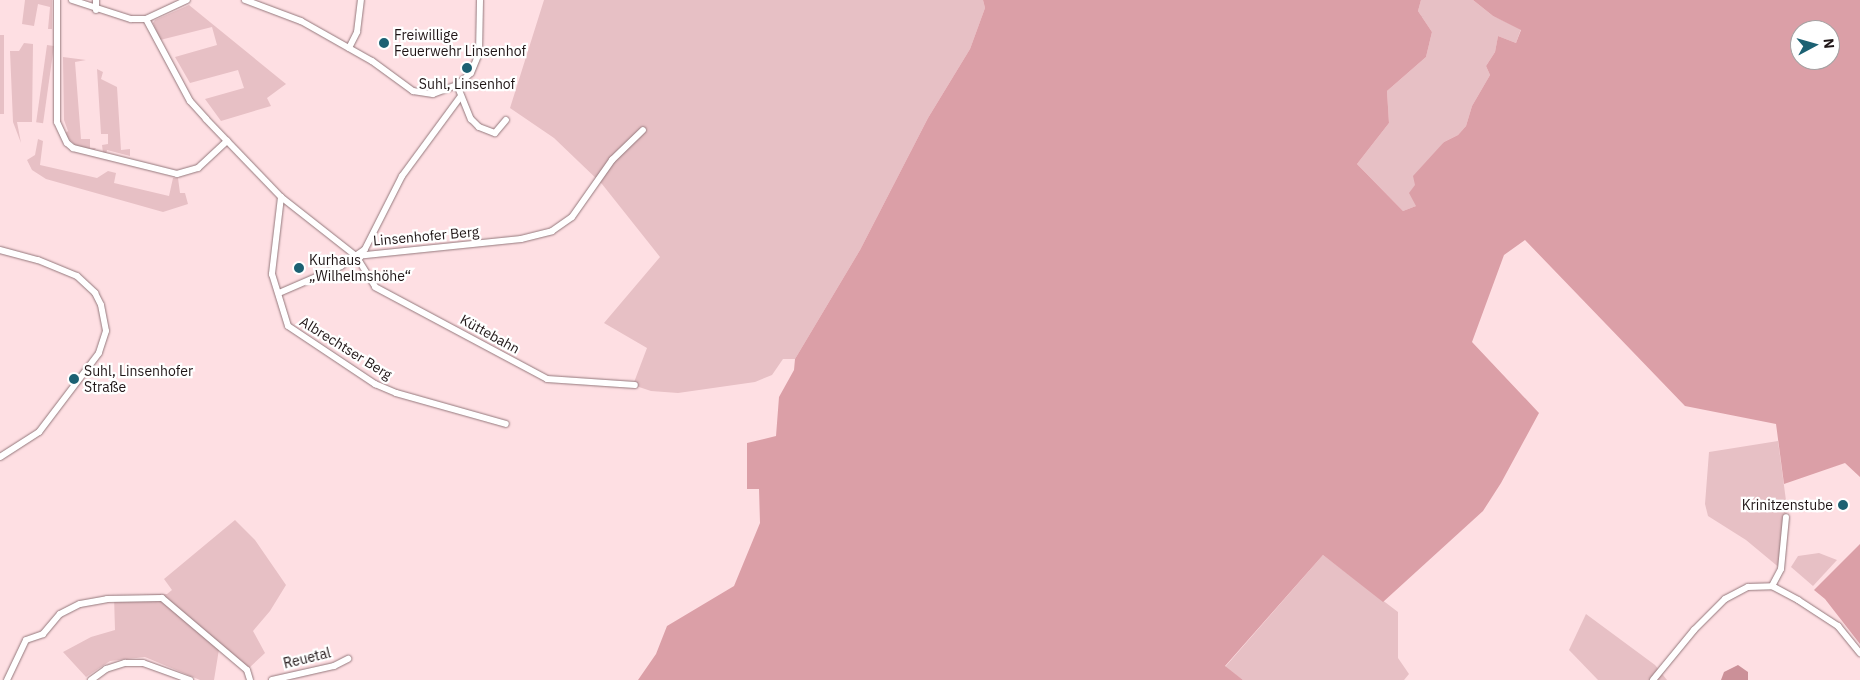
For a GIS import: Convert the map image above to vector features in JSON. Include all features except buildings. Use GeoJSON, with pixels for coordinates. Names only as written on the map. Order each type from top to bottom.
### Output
{"type":"FeatureCollection","features":[{"type":"Feature","properties":{"kind":"street"},"geometry":{"type":"LineString","coordinates":[[57,0],[57,122],[67,143],[82,150],[177,174],[198,168],[227,141]]}},
{"type":"Feature","properties":{"kind":"street"},"geometry":{"type":"LineString","coordinates":[[72,0],[120,18],[146,19],[187,0]]}},
{"type":"Feature","properties":{"kind":"street"},"geometry":{"type":"LineString","coordinates":[[96,0],[96,10]]}},
{"type":"Feature","properties":{"kind":"street"},"geometry":{"type":"LineString","coordinates":[[245,0],[296,19],[349,48],[413,91],[433,94],[457,86],[471,73],[479,53],[480,0]]}},
{"type":"Feature","properties":{"kind":"street"},"geometry":{"type":"LineString","coordinates":[[349,48],[357,32],[362,0]]}},
{"type":"Feature","properties":{"kind":"street"},"geometry":{"type":"LineString","coordinates":[[146,19],[190,101],[281,197],[356,256],[279,293]]}},
{"type":"Feature","properties":{"kind":"street"},"geometry":{"type":"LineString","coordinates":[[457,86],[471,119],[479,127],[495,133],[506,120]]}},
{"type":"Feature","properties":{"kind":"street","name":"Linsenhofer Berg"},"geometry":{"type":"LineString","coordinates":[[356,256],[365,249],[402,176],[461,96]]}},
{"type":"Feature","properties":{"kind":"street","name":"Linsenhofer Berg"},"geometry":{"type":"LineString","coordinates":[[356,256],[521,239],[552,231],[572,217],[612,160],[643,130]]}},
{"type":"Feature","properties":{"kind":"street","name":"Albrechtser Berg"},"geometry":{"type":"LineString","coordinates":[[281,197],[272,274],[279,293],[284,320],[288,326],[375,384],[476,418],[506,424]]}},
{"type":"Feature","properties":{"kind":"street"},"geometry":{"type":"LineString","coordinates":[[0,250],[44,262],[77,276],[94,293],[101,305],[106,331],[99,353],[39,432],[0,458]]}},
{"type":"Feature","properties":{"kind":"street","name":"Küttebahn"},"geometry":{"type":"LineString","coordinates":[[356,256],[375,287],[536,375],[547,379],[635,385]]}},
{"type":"Feature","properties":{"kind":"street"},"geometry":{"type":"LineString","coordinates":[[1772,586],[1781,569],[1786,518]]}},
{"type":"Feature","properties":{"kind":"street"},"geometry":{"type":"LineString","coordinates":[[1653,680],[1694,630],[1725,599],[1741,589],[1772,586],[1838,626],[1860,653]]}},
{"type":"Feature","properties":{"kind":"street"},"geometry":{"type":"LineString","coordinates":[[7,680],[26,640],[43,634],[60,614],[80,604],[162,598],[247,670],[250,680]]}},
{"type":"Feature","properties":{"kind":"street","name":"Reuetal"},"geometry":{"type":"LineString","coordinates":[[272,680],[334,666],[348,659]]}},
{"type":"Feature","properties":{"kind":"street"},"geometry":{"type":"LineString","coordinates":[[91,680],[106,669],[125,663],[143,663],[190,680]]}},
{"type":"Feature","properties":{"kind":"shaded area"},"geometry":{"type":"Polygon","coordinates":[[[25,0],[52,0],[52,29],[48,29],[50,7],[38,4],[34,26],[22,24],[25,0]]]}},
{"type":"Feature","properties":{"kind":"shaded area"},"geometry":{"type":"Polygon","coordinates":[[[544,0],[983,0],[985,8],[970,49],[928,118],[860,250],[795,359],[783,359],[772,375],[755,382],[678,393],[651,391],[633,385],[647,348],[604,323],[660,257],[602,184],[554,138],[510,108],[544,0]]]}},
{"type":"Feature","properties":{"kind":"shaded area"},"geometry":{"type":"Polygon","coordinates":[[[983,0],[1421,0],[1418,11],[1432,32],[1426,57],[1387,91],[1389,123],[1357,164],[1403,211],[1416,206],[1409,193],[1415,185],[1413,176],[1444,142],[1458,135],[1466,126],[1472,106],[1490,75],[1486,66],[1495,52],[1498,36],[1516,43],[1521,30],[1493,16],[1473,0],[1860,0],[1860,477],[1845,463],[1784,484],[1776,424],[1685,406],[1525,240],[1504,255],[1472,342],[1539,413],[1501,483],[1483,511],[1383,602],[1323,555],[1225,666],[1243,680],[638,680],[656,654],[667,626],[734,586],[760,523],[759,489],[747,489],[747,443],[776,436],[779,397],[794,370],[795,359],[860,250],[928,118],[970,49],[985,8],[983,0]]]}},
{"type":"Feature","properties":{"kind":"shaded area"},"geometry":{"type":"Polygon","coordinates":[[[1421,0],[1473,0],[1493,16],[1521,29],[1516,43],[1498,36],[1495,52],[1486,66],[1490,75],[1472,106],[1466,126],[1458,135],[1444,142],[1415,185],[1416,206],[1403,211],[1357,164],[1389,123],[1387,91],[1426,57],[1432,32],[1418,11],[1421,0]]]}},
{"type":"Feature","properties":{"kind":"shaded area"},"geometry":{"type":"Polygon","coordinates":[[[189,5],[286,84],[267,98],[271,106],[221,121],[205,99],[244,88],[238,70],[190,83],[175,57],[217,45],[212,27],[160,40],[153,23],[155,20],[189,5]]]}},
{"type":"Feature","properties":{"kind":"shaded area"},"geometry":{"type":"Polygon","coordinates":[[[0,35],[4,35],[4,114],[0,114],[0,35]]]}},
{"type":"Feature","properties":{"kind":"shaded area"},"geometry":{"type":"Polygon","coordinates":[[[24,43],[33,44],[32,122],[17,122],[21,143],[13,122],[10,51],[19,51],[24,43]]]}},
{"type":"Feature","properties":{"kind":"shaded area"},"geometry":{"type":"Polygon","coordinates":[[[47,45],[54,46],[43,123],[36,122],[47,45]]]}},
{"type":"Feature","properties":{"kind":"shaded area"},"geometry":{"type":"Polygon","coordinates":[[[63,57],[86,60],[75,62],[81,139],[90,139],[90,148],[96,148],[93,152],[78,148],[64,134],[68,131],[64,120],[63,57]]]}},
{"type":"Feature","properties":{"kind":"shaded area"},"geometry":{"type":"Polygon","coordinates":[[[97,69],[103,72],[101,79],[117,87],[121,150],[130,149],[130,156],[107,150],[106,155],[103,153],[102,145],[108,144],[108,134],[101,134],[97,69]]]}},
{"type":"Feature","properties":{"kind":"shaded area"},"geometry":{"type":"Polygon","coordinates":[[[38,139],[43,141],[40,165],[97,178],[108,171],[116,173],[114,183],[169,196],[173,178],[178,178],[180,193],[185,193],[188,204],[163,212],[46,179],[32,170],[27,160],[35,155],[38,139]]]}},
{"type":"Feature","properties":{"kind":"shaded area"},"geometry":{"type":"Polygon","coordinates":[[[1778,441],[1787,508],[1781,569],[1746,540],[1708,516],[1705,504],[1709,452],[1778,441]]]}},
{"type":"Feature","properties":{"kind":"shaded area"},"geometry":{"type":"Polygon","coordinates":[[[235,520],[255,540],[286,585],[270,611],[253,631],[265,653],[249,668],[220,643],[214,680],[200,680],[145,657],[110,661],[86,677],[63,652],[91,637],[115,630],[114,596],[167,594],[172,590],[164,579],[235,520]]]}},
{"type":"Feature","properties":{"kind":"shaded area"},"geometry":{"type":"Polygon","coordinates":[[[1860,544],[1860,644],[1825,599],[1814,590],[1860,544]]]}},
{"type":"Feature","properties":{"kind":"shaded area"},"geometry":{"type":"Polygon","coordinates":[[[1819,553],[1837,560],[1813,586],[1791,567],[1798,556],[1819,553]]]}},
{"type":"Feature","properties":{"kind":"shaded area"},"geometry":{"type":"Polygon","coordinates":[[[1323,555],[1398,612],[1398,658],[1409,674],[1404,680],[1243,680],[1225,667],[1323,555]]]}},
{"type":"Feature","properties":{"kind":"shaded area"},"geometry":{"type":"Polygon","coordinates":[[[1586,614],[1655,665],[1667,680],[1598,680],[1569,650],[1586,614]]]}},
{"type":"Feature","properties":{"kind":"shaded area"},"geometry":{"type":"Polygon","coordinates":[[[1738,665],[1748,672],[1748,680],[1721,680],[1724,672],[1738,665]]]}},
{"type":"Feature","properties":{"kind":"place","name":"Freiwillige Feuerwehr Linsenhof"},"geometry":{"type":"Point","coordinates":[384,43]}},
{"type":"Feature","properties":{"kind":"place","name":"Suhl, Linsenhof"},"geometry":{"type":"Point","coordinates":[467,68]}},
{"type":"Feature","properties":{"kind":"place","name":"Kurhaus „Wilhelmshöhe“"},"geometry":{"type":"Point","coordinates":[299,268]}},
{"type":"Feature","properties":{"kind":"place","name":"Suhl, Linsenhofer Straße"},"geometry":{"type":"Point","coordinates":[74,379]}},
{"type":"Feature","properties":{"kind":"place","name":"Krinitzenstube"},"geometry":{"type":"Point","coordinates":[1843,505]}}]}
